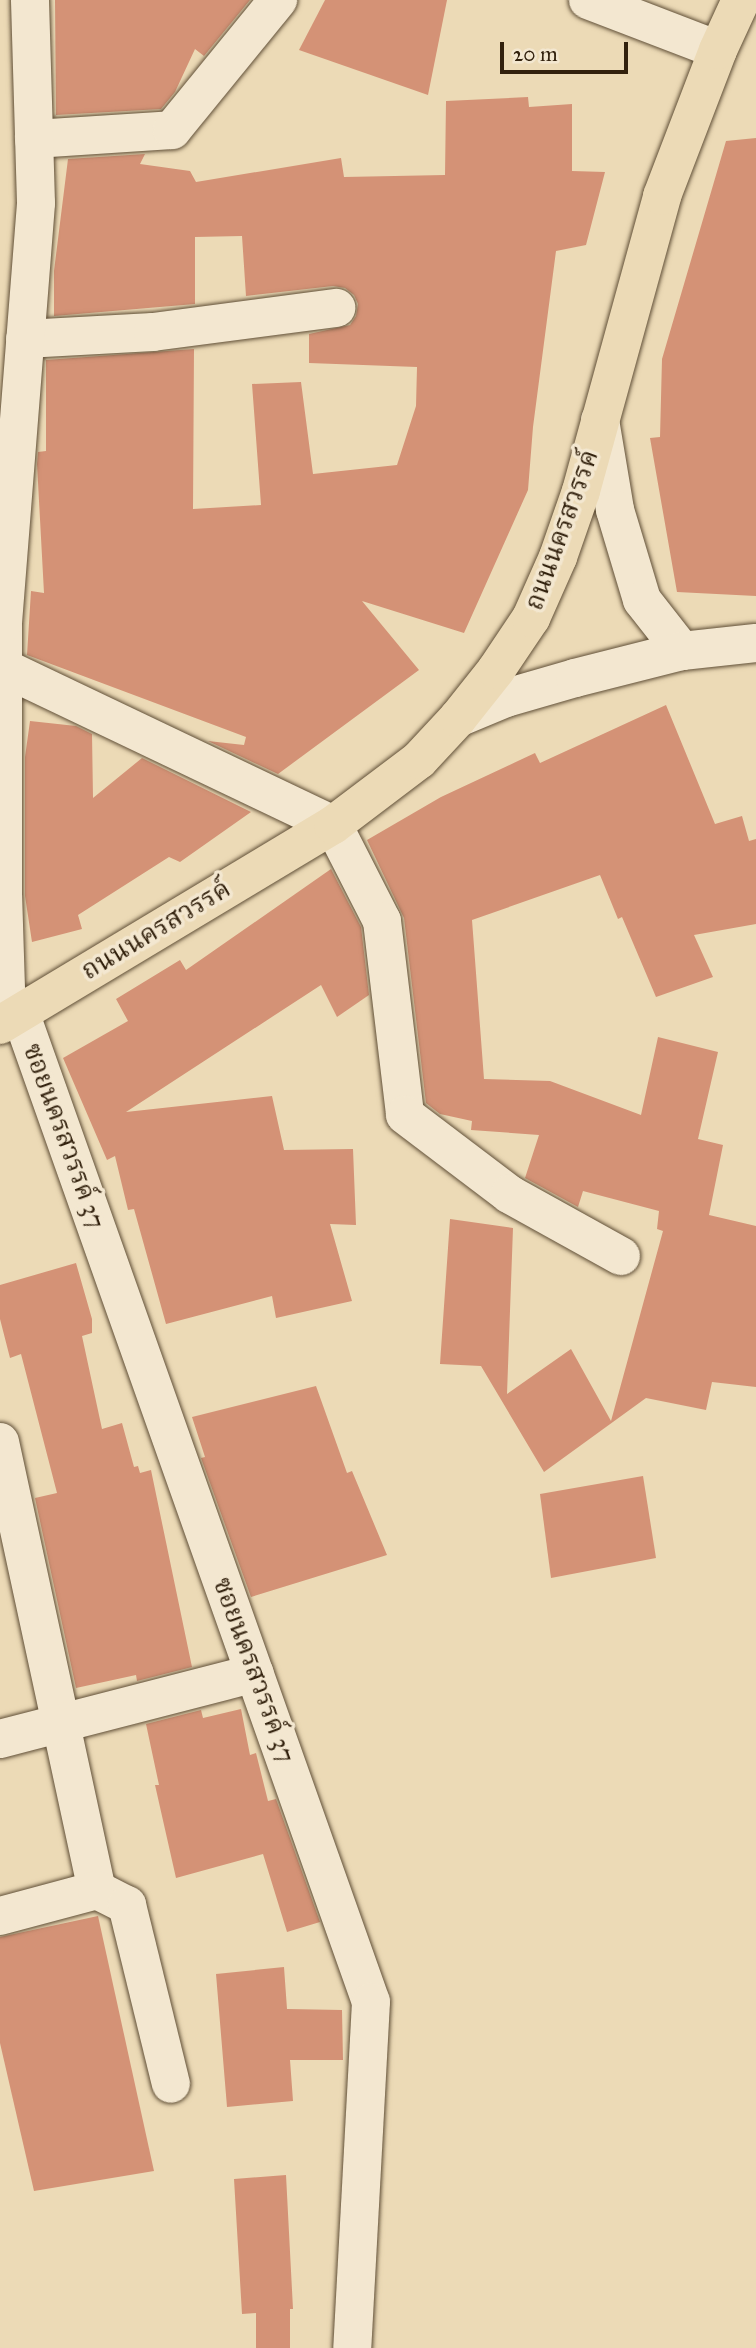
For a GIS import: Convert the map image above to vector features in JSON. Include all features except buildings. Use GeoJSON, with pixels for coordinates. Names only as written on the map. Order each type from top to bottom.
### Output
{"type":"FeatureCollection","features":[{"type":"Feature","properties":{"kind":"main road","name":"ถนนนครสวรรค์"},"geometry":{"type":"LineString","coordinates":[[9,1019],[333,824],[419,760],[458,718],[496,670],[531,618],[576,504],[662,196],[718,50],[741,0]]}},
{"type":"Feature","properties":{"kind":"street","name":"ซอยนครสวรรค์ 37"},"geometry":{"type":"LineString","coordinates":[[30,0],[36,203],[25,339],[4,475],[1,622],[9,1019],[254,1673],[371,2002],[352,2348]]}},
{"type":"Feature","properties":{"kind":"street"},"geometry":{"type":"LineString","coordinates":[[34,139],[172,130],[278,0]]}},
{"type":"Feature","properties":{"kind":"street"},"geometry":{"type":"LineString","coordinates":[[588,0],[718,50]]}},
{"type":"Feature","properties":{"kind":"street"},"geometry":{"type":"LineString","coordinates":[[25,339],[153,332],[336,308]]}},
{"type":"Feature","properties":{"kind":"street"},"geometry":{"type":"LineString","coordinates":[[600,420],[615,510],[642,600],[682,651]]}},
{"type":"Feature","properties":{"kind":"street"},"geometry":{"type":"LineString","coordinates":[[458,718],[506,698],[682,651],[756,643]]}},
{"type":"Feature","properties":{"kind":"street"},"geometry":{"type":"LineString","coordinates":[[2,667],[333,824],[382,921],[405,1115],[509,1194],[621,1256]]}},
{"type":"Feature","properties":{"kind":"street"},"geometry":{"type":"LineString","coordinates":[[0,1442],[97,1890]]}},
{"type":"Feature","properties":{"kind":"street"},"geometry":{"type":"LineString","coordinates":[[0,1740],[254,1673]]}},
{"type":"Feature","properties":{"kind":"street"},"geometry":{"type":"LineString","coordinates":[[0,1916],[97,1890],[127,1905],[171,2084]]}}]}
